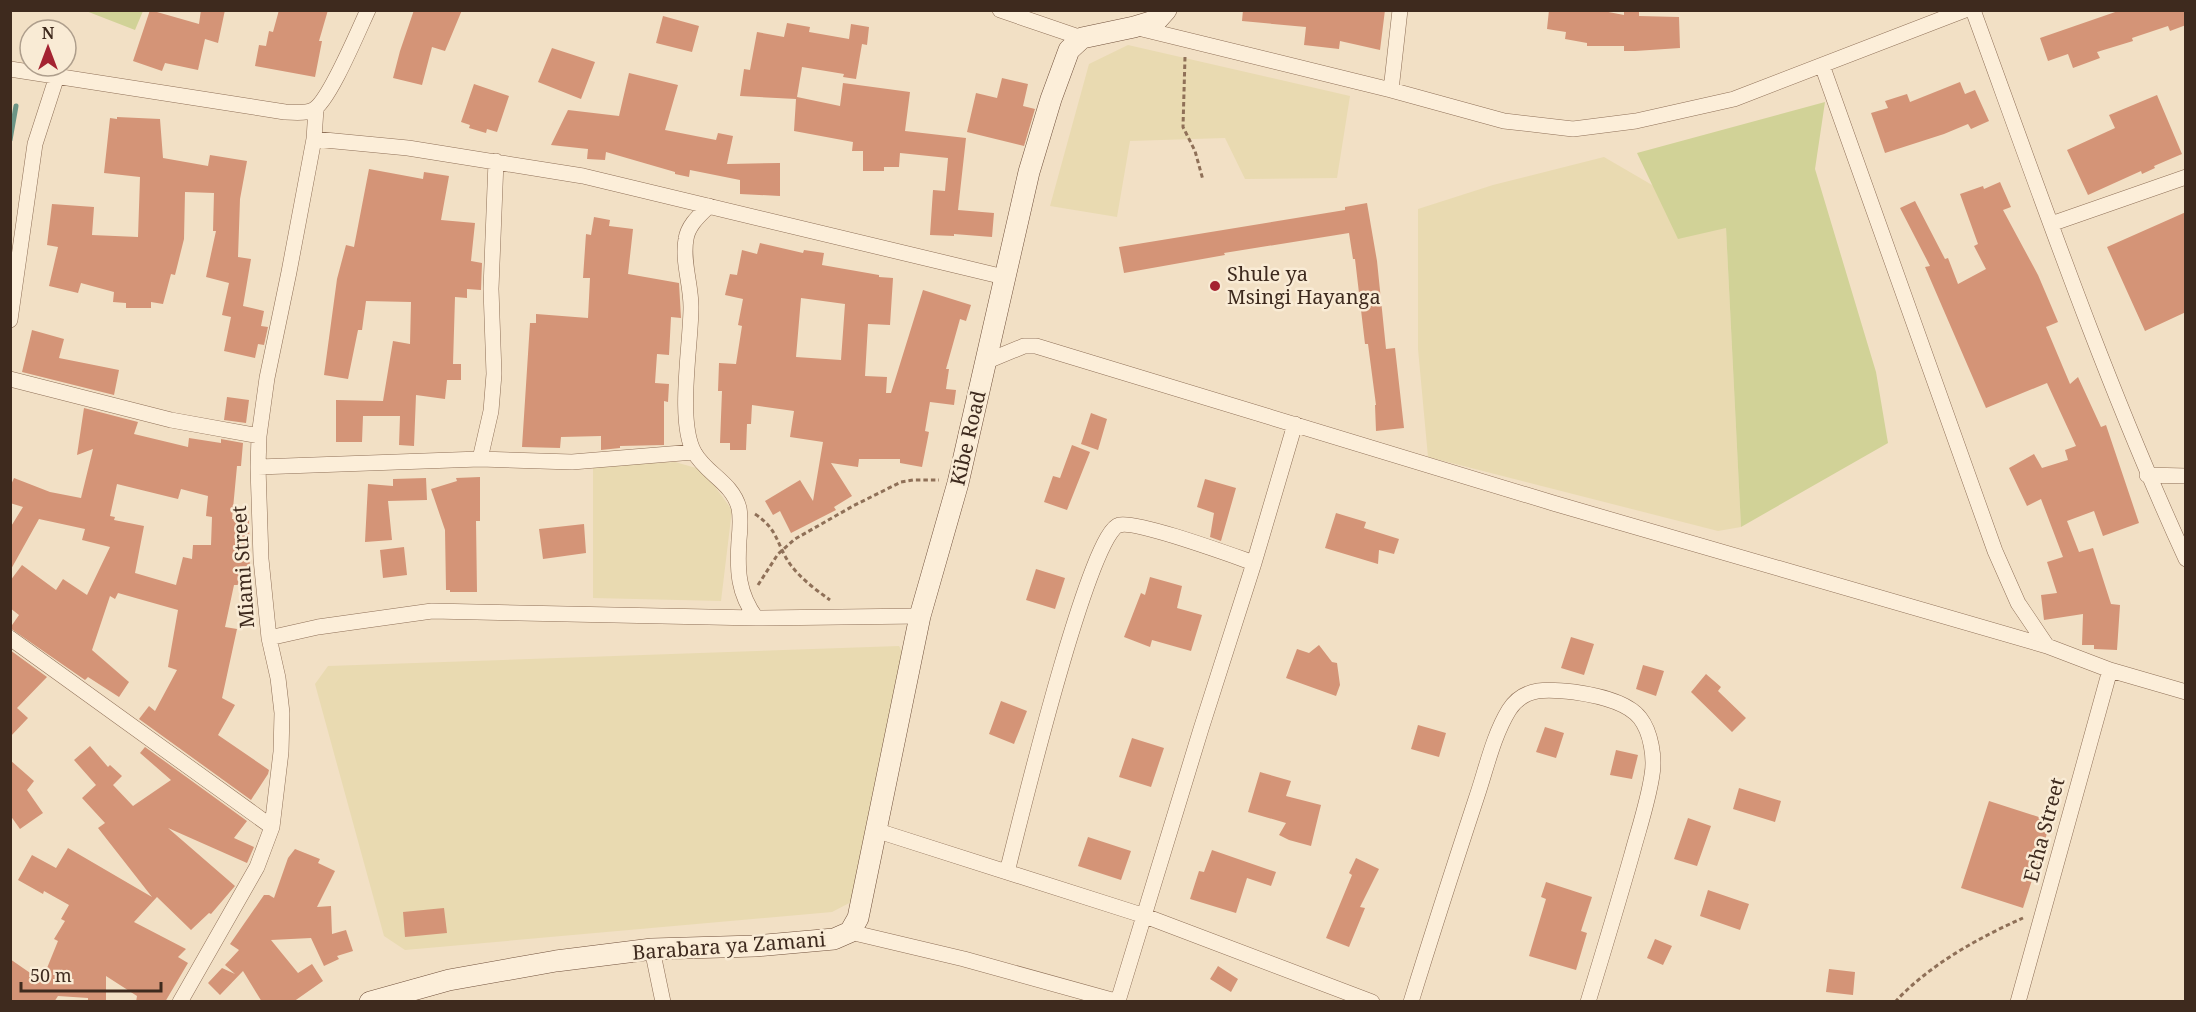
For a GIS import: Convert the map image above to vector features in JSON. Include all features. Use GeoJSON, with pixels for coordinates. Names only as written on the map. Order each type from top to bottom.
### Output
{"type":"FeatureCollection","features":[{"type":"Feature","properties":{"kind":"street"},"geometry":{"type":"LineString","coordinates":[[70,78],[285,112],[307,112],[316,109],[344,62],[368,10]]}},
{"type":"Feature","properties":{"kind":"street"},"geometry":{"type":"LineString","coordinates":[[1000,10],[1082,38],[1157,20],[1166,10]]}},
{"type":"Feature","properties":{"kind":"street"},"geometry":{"type":"LineString","coordinates":[[1391,90],[1400,10]]}},
{"type":"Feature","properties":{"kind":"street"},"geometry":{"type":"LineString","coordinates":[[1134,27],[1391,90],[1504,121],[1573,129],[1636,121],[1734,99],[1965,10]]}},
{"type":"Feature","properties":{"kind":"street"},"geometry":{"type":"LineString","coordinates":[[1973,10],[2051,224],[2147,475],[2186,559]]}},
{"type":"Feature","properties":{"kind":"street","name":"Kibe Road"},"geometry":{"type":"LineString","coordinates":[[850,932],[858,918],[920,616],[958,483],[1029,172],[1051,99],[1069,50],[1082,38]]}},
{"type":"Feature","properties":{"kind":"street"},"geometry":{"type":"LineString","coordinates":[[1822,65],[1995,551],[2018,603],[2047,646]]}},
{"type":"Feature","properties":{"kind":"street"},"geometry":{"type":"LineString","coordinates":[[10,320],[35,144],[56,78]]}},
{"type":"Feature","properties":{"kind":"street","name":"Miami Street"},"geometry":{"type":"LineString","coordinates":[[180,1002],[257,867],[272,827],[281,752],[282,713],[278,678],[269,638],[261,559],[258,467],[267,378],[314,139],[316,109]]}},
{"type":"Feature","properties":{"kind":"street"},"geometry":{"type":"LineString","coordinates":[[314,139],[408,148],[583,176],[1004,277]]}},
{"type":"Feature","properties":{"kind":"street"},"geometry":{"type":"LineString","coordinates":[[480,459],[491,411],[494,374],[491,290],[496,161]]}},
{"type":"Feature","properties":{"kind":"street"},"geometry":{"type":"LineString","coordinates":[[2051,224],[2186,177]]}},
{"type":"Feature","properties":{"kind":"street"},"geometry":{"type":"LineString","coordinates":[[710,206],[697,218],[686,236],[685,250],[691,306],[686,411],[694,452],[729,488],[738,505],[741,516],[738,552],[740,580],[745,602],[756,618]]}},
{"type":"Feature","properties":{"kind":"street"},"geometry":{"type":"LineString","coordinates":[[985,362],[1024,345],[1031,345],[1553,503],[2047,646],[2110,670],[2186,692]]}},
{"type":"Feature","properties":{"kind":"street"},"geometry":{"type":"LineString","coordinates":[[10,379],[171,420],[260,436]]}},
{"type":"Feature","properties":{"kind":"street"},"geometry":{"type":"LineString","coordinates":[[1118,1001],[1254,563],[1294,424]]}},
{"type":"Feature","properties":{"kind":"street"},"geometry":{"type":"LineString","coordinates":[[258,467],[480,459],[573,462],[694,452]]}},
{"type":"Feature","properties":{"kind":"street"},"geometry":{"type":"LineString","coordinates":[[2147,475],[2186,476]]}},
{"type":"Feature","properties":{"kind":"street"},"geometry":{"type":"LineString","coordinates":[[1007,872],[1034,762],[1083,598],[1098,556],[1112,528],[1118,525],[1135,526],[1254,563]]}},
{"type":"Feature","properties":{"kind":"street"},"geometry":{"type":"LineString","coordinates":[[269,638],[318,627],[432,611],[756,618],[920,616]]}},
{"type":"Feature","properties":{"kind":"street"},"geometry":{"type":"LineString","coordinates":[[10,638],[272,827]]}},
{"type":"Feature","properties":{"kind":"street","name":"Echa Street"},"geometry":{"type":"LineString","coordinates":[[2018,1002],[2110,670]]}},
{"type":"Feature","properties":{"kind":"street"},"geometry":{"type":"LineString","coordinates":[[1411,1002],[1463,838],[1509,709],[1521,696],[1538,690],[1554,689],[1602,698],[1630,709],[1641,719],[1652,753],[1652,773],[1642,817],[1588,1002]]}},
{"type":"Feature","properties":{"kind":"street"},"geometry":{"type":"LineString","coordinates":[[875,830],[1145,916],[1372,1002]]}},
{"type":"Feature","properties":{"kind":"street","name":"Barabara ya Zamani"},"geometry":{"type":"LineString","coordinates":[[381,1000],[449,980],[534,964],[652,949],[755,946],[834,939],[850,932],[964,959],[1118,1001]]}},
{"type":"Feature","properties":{"kind":"street"},"geometry":{"type":"LineString","coordinates":[[652,949],[663,1002]]}},
{"type":"Feature","properties":{"kind":"path"},"geometry":{"type":"LineString","coordinates":[[1185,40],[1183,127],[1195,151],[1203,180]]}},
{"type":"Feature","properties":{"kind":"path"},"geometry":{"type":"LineString","coordinates":[[745,602],[783,549],[795,539],[853,506],[901,482],[930,479],[958,483]]}},
{"type":"Feature","properties":{"kind":"path"},"geometry":{"type":"LineString","coordinates":[[738,505],[752,511],[768,523],[796,570],[850,616]]}},
{"type":"Feature","properties":{"kind":"path"},"geometry":{"type":"LineString","coordinates":[[1895,1002],[1920,980],[1973,943],[2044,909]]}},
{"type":"Feature","properties":{"kind":"shaded area"},"geometry":{"type":"Polygon","coordinates":[[[1128,45],[1350,96],[1337,178],[1245,179],[1225,138],[1130,141],[1117,217],[1050,206],[1089,64],[1128,45]]]}},
{"type":"Feature","properties":{"kind":"shaded area"},"geometry":{"type":"Polygon","coordinates":[[[1604,157],[1726,228],[1741,527],[1718,531],[1428,457],[1418,349],[1418,209],[1493,185],[1604,157]]]}},
{"type":"Feature","properties":{"kind":"shaded area"},"geometry":{"type":"Polygon","coordinates":[[[675,462],[703,470],[732,510],[721,601],[593,598],[593,465],[675,462]]]}},
{"type":"Feature","properties":{"kind":"shaded area"},"geometry":{"type":"Polygon","coordinates":[[[899,646],[910,666],[857,899],[832,912],[405,950],[384,936],[315,684],[328,666],[899,646]]]}},
{"type":"Feature","properties":{"kind":"green space"},"geometry":{"type":"Polygon","coordinates":[[[143,10],[135,30],[86,11],[143,10]]]}},
{"type":"Feature","properties":{"kind":"green space"},"geometry":{"type":"Polygon","coordinates":[[[1825,102],[1815,169],[1876,372],[1888,443],[1741,527],[1726,228],[1678,239],[1637,153],[1825,102]]]}},
{"type":"Feature","properties":{"kind":"building"},"geometry":{"type":"Polygon","coordinates":[[[150,10],[199,24],[201,10],[225,10],[218,43],[205,39],[198,70],[165,63],[162,71],[133,61],[150,10]]]}},
{"type":"Feature","properties":{"kind":"building"},"geometry":{"type":"Polygon","coordinates":[[[279,10],[328,10],[319,41],[322,41],[315,77],[255,66],[259,45],[266,46],[269,31],[273,32],[279,10]]]}},
{"type":"Feature","properties":{"kind":"building"},"geometry":{"type":"Polygon","coordinates":[[[414,10],[462,10],[445,51],[432,47],[422,85],[393,78],[414,10]]]}},
{"type":"Feature","properties":{"kind":"building"},"geometry":{"type":"Polygon","coordinates":[[[1243,10],[1385,10],[1380,50],[1340,41],[1339,49],[1304,45],[1306,27],[1242,21],[1243,10]]]}},
{"type":"Feature","properties":{"kind":"building"},"geometry":{"type":"Polygon","coordinates":[[[1549,10],[1598,10],[1624,15],[1624,10],[1639,10],[1639,16],[1679,17],[1680,48],[1624,51],[1624,46],[1587,46],[1587,43],[1565,39],[1566,32],[1547,29],[1549,10]]]}},
{"type":"Feature","properties":{"kind":"building"},"geometry":{"type":"Polygon","coordinates":[[[2121,10],[2186,10],[2186,25],[2170,31],[2168,26],[2132,38],[2133,41],[2097,52],[2100,58],[2073,68],[2068,54],[2048,61],[2040,38],[2121,10]]]}},
{"type":"Feature","properties":{"kind":"building"},"geometry":{"type":"Polygon","coordinates":[[[663,16],[699,26],[692,52],[656,43],[663,16]]]}},
{"type":"Feature","properties":{"kind":"building"},"geometry":{"type":"Polygon","coordinates":[[[787,23],[810,27],[809,32],[849,39],[851,24],[869,27],[867,45],[862,44],[856,79],[843,77],[844,74],[802,67],[797,97],[840,106],[843,83],[910,92],[905,131],[966,138],[958,210],[994,213],[992,237],[930,235],[933,190],[945,191],[948,158],[900,153],[899,167],[884,167],[884,171],[863,171],[863,151],[852,151],[853,142],[794,131],[796,99],[740,96],[744,69],[750,70],[757,32],[784,37],[787,23]]]}},
{"type":"Feature","properties":{"kind":"building"},"geometry":{"type":"Polygon","coordinates":[[[552,48],[595,62],[581,99],[538,82],[552,48]]]}},
{"type":"Feature","properties":{"kind":"building"},"geometry":{"type":"Polygon","coordinates":[[[629,73],[678,85],[665,130],[716,140],[718,133],[733,136],[727,164],[780,163],[780,196],[740,194],[740,180],[690,170],[689,177],[606,152],[605,160],[587,159],[588,149],[551,145],[568,110],[619,116],[629,73]]]}},
{"type":"Feature","properties":{"kind":"building"},"geometry":{"type":"Polygon","coordinates":[[[1002,78],[1028,84],[1023,106],[1035,109],[1024,146],[967,132],[976,93],[997,98],[1002,78]]]}},
{"type":"Feature","properties":{"kind":"building"},"geometry":{"type":"Polygon","coordinates":[[[1960,82],[1965,94],[1975,90],[1989,121],[1971,129],[1968,124],[1885,153],[1871,113],[1888,108],[1885,101],[1907,94],[1910,102],[1960,82]]]}},
{"type":"Feature","properties":{"kind":"building"},"geometry":{"type":"Polygon","coordinates":[[[474,84],[509,96],[497,132],[487,129],[486,133],[469,128],[470,125],[461,122],[474,84]]]}},
{"type":"Feature","properties":{"kind":"building"},"geometry":{"type":"Polygon","coordinates":[[[2157,95],[2182,154],[2142,174],[2141,171],[2088,195],[2067,150],[2115,128],[2109,115],[2157,95]]]}},
{"type":"Feature","properties":{"kind":"building"},"geometry":{"type":"Polygon","coordinates":[[[117,117],[160,119],[163,158],[208,166],[210,155],[247,161],[240,199],[238,257],[251,259],[243,306],[264,311],[261,326],[268,327],[264,345],[258,344],[255,358],[224,351],[231,317],[222,315],[229,283],[206,277],[216,231],[213,231],[214,193],[185,192],[184,239],[175,275],[171,274],[163,304],[151,302],[151,308],[126,308],[126,303],[113,302],[114,292],[81,283],[78,293],[49,286],[58,247],[47,245],[52,204],[94,207],[92,235],[138,237],[140,177],[104,173],[110,118],[117,119],[117,117]]]}},
{"type":"Feature","properties":{"kind":"building"},"geometry":{"type":"Polygon","coordinates":[[[369,169],[423,179],[424,172],[449,176],[441,220],[475,223],[471,261],[482,263],[481,290],[467,289],[467,298],[455,297],[453,364],[461,364],[461,380],[447,380],[445,399],[416,395],[414,446],[399,445],[400,416],[363,416],[362,442],[336,442],[336,400],[383,401],[393,341],[410,344],[411,302],[366,301],[362,330],[358,330],[348,379],[324,375],[337,279],[346,245],[354,247],[369,169]]]}},
{"type":"Feature","properties":{"kind":"building"},"geometry":{"type":"Polygon","coordinates":[[[2000,182],[2011,207],[2003,210],[2038,275],[2058,322],[2046,327],[2070,384],[2078,377],[2101,427],[2106,425],[2139,523],[2103,536],[2094,511],[2067,521],[2079,552],[2093,548],[2111,604],[2120,605],[2117,650],[2094,649],[2094,645],[2082,645],[2083,614],[2044,620],[2041,595],[2057,593],[2047,562],[2063,557],[2041,499],[2027,506],[2009,468],[2034,454],[2042,468],[2068,460],[2065,450],[2076,446],[2047,383],[1986,408],[1925,267],[1930,266],[1900,208],[1915,201],[1945,259],[1948,258],[1958,284],[1986,269],[1974,246],[1978,244],[1960,194],[1983,186],[1984,189],[2000,182]]]}},
{"type":"Feature","properties":{"kind":"building"},"geometry":{"type":"Polygon","coordinates":[[[1367,203],[1377,261],[1386,349],[1395,348],[1404,428],[1376,431],[1376,405],[1368,344],[1365,344],[1355,259],[1353,259],[1349,233],[1224,253],[1225,255],[1124,273],[1119,247],[1345,210],[1345,207],[1367,203]]]}},
{"type":"Feature","properties":{"kind":"building"},"geometry":{"type":"Polygon","coordinates":[[[2186,212],[2186,312],[2145,331],[2107,247],[2186,212]]]}},
{"type":"Feature","properties":{"kind":"building"},"geometry":{"type":"Polygon","coordinates":[[[594,217],[610,220],[609,226],[633,229],[628,274],[679,283],[681,318],[671,317],[669,355],[657,354],[655,383],[669,384],[668,402],[664,401],[664,445],[620,446],[620,448],[601,450],[601,436],[561,437],[560,448],[522,447],[530,323],[536,323],[536,314],[588,318],[590,278],[583,278],[586,234],[591,235],[594,217]]]}},
{"type":"Feature","properties":{"kind":"building"},"geometry":{"type":"Polygon","coordinates":[[[760,243],[803,253],[804,250],[824,253],[822,265],[893,278],[890,325],[868,324],[865,376],[887,377],[886,393],[891,393],[923,290],[971,305],[966,321],[960,319],[946,369],[949,369],[946,389],[956,390],[954,405],[930,402],[925,431],[929,432],[922,467],[900,463],[900,459],[859,459],[858,467],[831,463],[852,496],[834,507],[836,510],[791,533],[780,511],[773,515],[765,501],[800,480],[813,501],[823,442],[790,437],[794,411],[752,405],[751,424],[747,424],[746,450],[730,450],[730,443],[720,443],[722,391],[718,391],[719,363],[736,364],[742,326],[738,325],[743,299],[725,295],[730,274],[737,275],[742,250],[757,254],[760,243]],[[801,298],[796,357],[841,360],[845,304],[801,298]]]}},
{"type":"Feature","properties":{"kind":"building"},"geometry":{"type":"Polygon","coordinates":[[[32,330],[64,339],[59,358],[119,370],[114,395],[22,372],[32,330]]]}},
{"type":"Feature","properties":{"kind":"building"},"geometry":{"type":"Polygon","coordinates":[[[227,397],[249,400],[246,423],[224,420],[227,397]]]}},
{"type":"Feature","properties":{"kind":"building"},"geometry":{"type":"Polygon","coordinates":[[[84,408],[138,422],[134,434],[188,447],[189,438],[221,443],[221,439],[243,443],[241,466],[237,466],[232,519],[249,520],[250,585],[234,585],[225,627],[237,629],[222,698],[235,705],[218,735],[269,770],[251,800],[139,719],[149,706],[155,711],[177,670],[168,667],[178,610],[118,593],[115,599],[110,596],[92,650],[129,682],[119,697],[88,677],[85,680],[10,628],[19,615],[10,608],[10,581],[22,565],[56,590],[63,579],[87,595],[110,547],[82,540],[85,529],[39,519],[10,571],[10,528],[23,507],[10,503],[10,487],[14,478],[50,492],[81,498],[93,449],[77,455],[84,408]],[[117,484],[110,516],[115,517],[114,520],[144,526],[135,573],[176,585],[183,557],[192,559],[193,545],[211,545],[212,517],[206,516],[208,496],[181,489],[178,499],[117,484]]]}},
{"type":"Feature","properties":{"kind":"building"},"geometry":{"type":"Polygon","coordinates":[[[1091,413],[1107,419],[1098,450],[1081,444],[1091,413]]]}},
{"type":"Feature","properties":{"kind":"building"},"geometry":{"type":"Polygon","coordinates":[[[1072,445],[1090,452],[1067,510],[1044,502],[1053,476],[1060,478],[1072,445]]]}},
{"type":"Feature","properties":{"kind":"building"},"geometry":{"type":"Polygon","coordinates":[[[480,477],[480,521],[476,521],[477,592],[450,592],[446,590],[445,530],[431,489],[457,481],[456,478],[480,477]]]}},
{"type":"Feature","properties":{"kind":"building"},"geometry":{"type":"Polygon","coordinates":[[[426,478],[427,500],[388,501],[392,540],[365,542],[368,484],[393,486],[393,479],[426,478]]]}},
{"type":"Feature","properties":{"kind":"building"},"geometry":{"type":"Polygon","coordinates":[[[1205,479],[1236,488],[1221,541],[1210,537],[1214,513],[1197,507],[1205,479]]]}},
{"type":"Feature","properties":{"kind":"building"},"geometry":{"type":"Polygon","coordinates":[[[1336,513],[1366,522],[1364,528],[1399,539],[1394,554],[1379,550],[1378,564],[1325,548],[1336,513]]]}},
{"type":"Feature","properties":{"kind":"building"},"geometry":{"type":"Polygon","coordinates":[[[584,524],[586,553],[543,559],[539,529],[584,524]]]}},
{"type":"Feature","properties":{"kind":"building"},"geometry":{"type":"Polygon","coordinates":[[[404,547],[407,575],[383,578],[380,550],[404,547]]]}},
{"type":"Feature","properties":{"kind":"building"},"geometry":{"type":"Polygon","coordinates":[[[1036,569],[1065,578],[1055,609],[1026,600],[1036,569]]]}},
{"type":"Feature","properties":{"kind":"building"},"geometry":{"type":"Polygon","coordinates":[[[1150,577],[1182,586],[1177,608],[1202,615],[1191,651],[1152,640],[1150,647],[1124,637],[1141,593],[1145,595],[1150,577]]]}},
{"type":"Feature","properties":{"kind":"building"},"geometry":{"type":"Polygon","coordinates":[[[1571,637],[1594,644],[1584,675],[1561,668],[1571,637]]]}},
{"type":"Feature","properties":{"kind":"building"},"geometry":{"type":"Polygon","coordinates":[[[1319,645],[1332,662],[1337,663],[1340,685],[1336,696],[1286,678],[1297,649],[1309,653],[1319,645]]]}},
{"type":"Feature","properties":{"kind":"building"},"geometry":{"type":"Polygon","coordinates":[[[10,650],[47,677],[17,708],[28,718],[10,737],[10,650]]]}},
{"type":"Feature","properties":{"kind":"building"},"geometry":{"type":"Polygon","coordinates":[[[1643,665],[1664,671],[1656,696],[1636,689],[1643,665]]]}},
{"type":"Feature","properties":{"kind":"building"},"geometry":{"type":"Polygon","coordinates":[[[1706,674],[1721,687],[1718,691],[1746,718],[1732,732],[1691,692],[1706,674]]]}},
{"type":"Feature","properties":{"kind":"building"},"geometry":{"type":"Polygon","coordinates":[[[1001,701],[1027,711],[1014,744],[989,734],[1001,701]]]}},
{"type":"Feature","properties":{"kind":"building"},"geometry":{"type":"Polygon","coordinates":[[[1418,725],[1446,733],[1439,757],[1411,749],[1418,725]]]}},
{"type":"Feature","properties":{"kind":"building"},"geometry":{"type":"Polygon","coordinates":[[[1545,727],[1564,733],[1556,758],[1536,752],[1545,727]]]}},
{"type":"Feature","properties":{"kind":"building"},"geometry":{"type":"Polygon","coordinates":[[[1132,738],[1164,748],[1151,787],[1119,777],[1132,738]]]}},
{"type":"Feature","properties":{"kind":"building"},"geometry":{"type":"Polygon","coordinates":[[[90,746],[108,767],[110,765],[122,776],[113,785],[133,806],[171,780],[140,753],[145,747],[247,821],[234,838],[254,847],[247,863],[168,828],[235,886],[211,914],[209,913],[191,930],[157,897],[134,922],[186,949],[178,957],[188,963],[165,1002],[136,1002],[137,996],[106,976],[106,1002],[88,1002],[88,998],[58,996],[54,1002],[10,1002],[10,959],[36,977],[41,971],[45,973],[58,941],[54,939],[65,921],[61,919],[69,905],[18,880],[32,855],[56,868],[68,848],[152,897],[98,828],[105,823],[82,798],[96,785],[74,760],[90,746]]]}},
{"type":"Feature","properties":{"kind":"building"},"geometry":{"type":"Polygon","coordinates":[[[1616,750],[1638,755],[1632,779],[1610,775],[1616,750]]]}},
{"type":"Feature","properties":{"kind":"building"},"geometry":{"type":"Polygon","coordinates":[[[10,760],[34,781],[27,790],[43,813],[20,829],[10,815],[10,760]]]}},
{"type":"Feature","properties":{"kind":"building"},"geometry":{"type":"Polygon","coordinates":[[[1260,772],[1291,781],[1286,796],[1321,805],[1311,846],[1279,835],[1286,823],[1248,812],[1260,772]]]}},
{"type":"Feature","properties":{"kind":"building"},"geometry":{"type":"Polygon","coordinates":[[[1739,788],[1781,801],[1775,822],[1733,809],[1739,788]]]}},
{"type":"Feature","properties":{"kind":"building"},"geometry":{"type":"Polygon","coordinates":[[[1989,801],[2051,821],[2023,908],[1961,888],[1989,801]]]}},
{"type":"Feature","properties":{"kind":"building"},"geometry":{"type":"Polygon","coordinates":[[[1688,818],[1711,826],[1697,866],[1674,859],[1688,818]]]}},
{"type":"Feature","properties":{"kind":"building"},"geometry":{"type":"Polygon","coordinates":[[[1088,837],[1131,851],[1121,880],[1078,866],[1088,837]]]}},
{"type":"Feature","properties":{"kind":"building"},"geometry":{"type":"Polygon","coordinates":[[[295,849],[320,859],[318,863],[335,871],[317,907],[331,906],[332,934],[346,930],[353,951],[337,956],[339,959],[324,966],[311,938],[271,940],[298,973],[312,964],[323,981],[293,1002],[262,1002],[243,971],[220,995],[208,983],[222,968],[235,974],[225,965],[239,950],[230,944],[264,895],[274,898],[288,858],[295,849]]]}},
{"type":"Feature","properties":{"kind":"building"},"geometry":{"type":"Polygon","coordinates":[[[1212,850],[1276,872],[1271,886],[1247,878],[1236,913],[1190,899],[1199,871],[1204,872],[1212,850]]]}},
{"type":"Feature","properties":{"kind":"building"},"geometry":{"type":"Polygon","coordinates":[[[1356,858],[1379,869],[1360,907],[1365,908],[1349,947],[1326,938],[1352,875],[1349,873],[1356,858]]]}},
{"type":"Feature","properties":{"kind":"building"},"geometry":{"type":"Polygon","coordinates":[[[1546,882],[1592,897],[1581,931],[1587,933],[1576,970],[1529,956],[1546,899],[1541,897],[1546,882]]]}},
{"type":"Feature","properties":{"kind":"building"},"geometry":{"type":"Polygon","coordinates":[[[1708,890],[1749,904],[1740,930],[1700,916],[1708,890]]]}},
{"type":"Feature","properties":{"kind":"building"},"geometry":{"type":"Polygon","coordinates":[[[444,908],[447,933],[405,937],[403,912],[444,908]]]}},
{"type":"Feature","properties":{"kind":"building"},"geometry":{"type":"Polygon","coordinates":[[[1655,939],[1672,946],[1663,965],[1647,958],[1655,939]]]}},
{"type":"Feature","properties":{"kind":"building"},"geometry":{"type":"Polygon","coordinates":[[[1218,966],[1238,979],[1231,992],[1210,979],[1218,966]]]}},
{"type":"Feature","properties":{"kind":"building"},"geometry":{"type":"Polygon","coordinates":[[[1829,969],[1855,972],[1853,995],[1826,992],[1829,969]]]}},
{"type":"Feature","properties":{"kind":"waterway"},"geometry":{"type":"LineString","coordinates":[[10,140],[16,106]]}},
{"type":"Feature","properties":{"kind":"place","name":"Shule ya Msingi Hayanga"},"geometry":{"type":"Point","coordinates":[1215,286]}}]}
